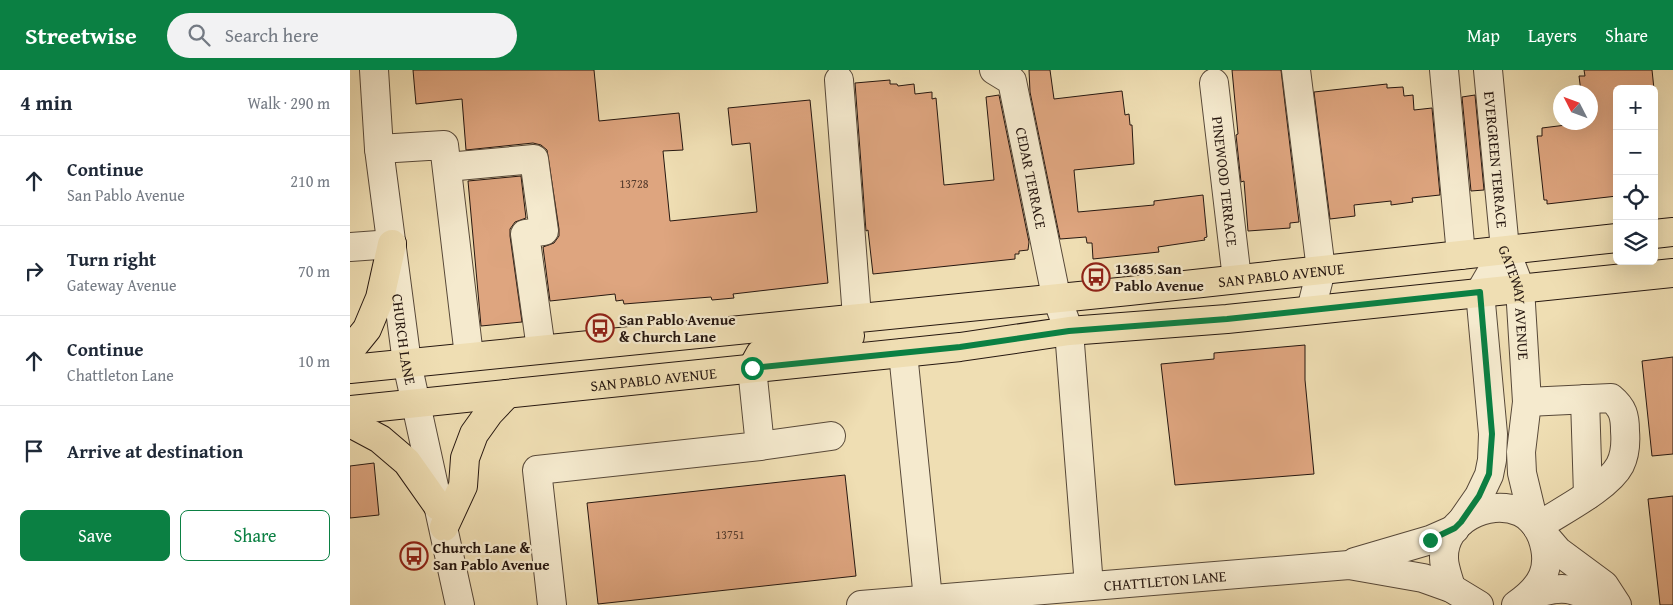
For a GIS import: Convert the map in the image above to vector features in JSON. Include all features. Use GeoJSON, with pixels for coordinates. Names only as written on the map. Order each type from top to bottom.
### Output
{"type":"FeatureCollection","features":[{"type":"Feature","properties":{"kind":"main road"},"geometry":{"type":"LineString","coordinates":[[1658,234],[1673,232]]}},
{"type":"Feature","properties":{"kind":"main road","name":"SAN PABLO AVENUE"},"geometry":{"type":"LineString","coordinates":[[350,368],[1237,279],[1613,238]]}},
{"type":"Feature","properties":{"kind":"main road"},"geometry":{"type":"LineString","coordinates":[[350,350],[367,329],[380,298],[392,244]]}},
{"type":"Feature","properties":{"kind":"main road","name":"SAN PABLO AVENUE"},"geometry":{"type":"LineString","coordinates":[[350,410],[903,352],[1069,331],[1311,310],[1673,273]]}},
{"type":"Feature","properties":{"kind":"main road"},"geometry":{"type":"LineString","coordinates":[[752,368],[760,354],[793,343],[862,334],[877,326],[886,314]]}},
{"type":"Feature","properties":{"kind":"main road"},"geometry":{"type":"LineString","coordinates":[[350,423],[380,440],[407,462],[441,516],[463,486],[465,458],[474,434],[489,413],[507,394]]}},
{"type":"Feature","properties":{"kind":"street","name":"CHURCH LANE"},"geometry":{"type":"LineString","coordinates":[[374,70],[380,149],[407,363],[460,605]]}},
{"type":"Feature","properties":{"kind":"street","name":"CEDAR TERRACE"},"geometry":{"type":"LineString","coordinates":[[994,70],[1012,81],[1056,296],[1069,331],[1089,586]]}},
{"type":"Feature","properties":{"kind":"street"},"geometry":{"type":"LineString","coordinates":[[1296,70],[1321,270],[1311,310]]}},
{"type":"Feature","properties":{"kind":"street"},"geometry":{"type":"LineString","coordinates":[[1444,70],[1461,254]]}},
{"type":"Feature","properties":{"kind":"street","name":"EVERGREEN TERRACE"},"geometry":{"type":"LineString","coordinates":[[1488,70],[1505,249]]}},
{"type":"Feature","properties":{"kind":"street"},"geometry":{"type":"LineString","coordinates":[[839,80],[857,317]]}},
{"type":"Feature","properties":{"kind":"street","name":"PINEWOOD TERRACE"},"geometry":{"type":"LineString","coordinates":[[1214,83],[1237,279]]}},
{"type":"Feature","properties":{"kind":"street"},"geometry":{"type":"LineString","coordinates":[[380,149],[444,145],[469,356]]}},
{"type":"Feature","properties":{"kind":"street"},"geometry":{"type":"LineString","coordinates":[[447,167],[534,159],[544,231],[525,234],[541,349]]}},
{"type":"Feature","properties":{"kind":"street"},"geometry":{"type":"LineString","coordinates":[[350,247],[392,244]]}},
{"type":"Feature","properties":{"kind":"street","name":"GATEWAY AVENUE"},"geometry":{"type":"LineString","coordinates":[[1505,249],[1520,288],[1527,402],[1521,452],[1522,473],[1537,526],[1558,551],[1604,585],[1617,605]]}},
{"type":"Feature","properties":{"kind":"street","name":"GATEWAY AVENUE"},"geometry":{"type":"LineString","coordinates":[[1451,588],[1444,558],[1448,539],[1479,496],[1489,474],[1492,460],[1492,434],[1480,292],[1505,249]]}},
{"type":"Feature","properties":{"kind":"street"},"geometry":{"type":"LineString","coordinates":[[903,352],[928,599]]}},
{"type":"Feature","properties":{"kind":"street"},"geometry":{"type":"LineString","coordinates":[[752,368],[760,446]]}},
{"type":"Feature","properties":{"kind":"street"},"geometry":{"type":"LineString","coordinates":[[1522,601],[1540,583],[1547,566],[1547,552],[1537,526],[1588,495],[1612,476],[1620,465],[1626,446],[1625,418],[1620,406],[1611,398],[1527,402]]}},
{"type":"Feature","properties":{"kind":"street"},"geometry":{"type":"LineString","coordinates":[[1585,399],[1588,495]]}},
{"type":"Feature","properties":{"kind":"street"},"geometry":{"type":"LineString","coordinates":[[552,605],[538,470],[760,446],[831,436]]}},
{"type":"Feature","properties":{"kind":"street","name":"CHATTLETON LANE"},"geometry":{"type":"LineString","coordinates":[[861,605],[1349,565],[1430,540],[1458,525],[1474,513],[1488,508],[1503,507],[1521,512],[1537,526]]}},
{"type":"Feature","properties":{"kind":"street","name":"CHATTLETON LANE"},"geometry":{"type":"LineString","coordinates":[[1349,565],[1424,578],[1451,588],[1479,605]]}},
{"type":"Feature","properties":{"kind":"street"},"geometry":{"type":"LineString","coordinates":[[1522,601],[1549,589],[1564,587],[1583,592],[1604,605]]}},
{"type":"Feature","properties":{"kind":"building"},"geometry":{"type":"Polygon","coordinates":[[[413,70],[594,70],[599,121],[679,113],[683,150],[663,151],[670,221],[757,212],[750,143],[732,145],[728,108],[810,100],[828,283],[733,294],[734,298],[712,300],[711,297],[624,304],[623,300],[616,301],[615,294],[550,301],[543,247],[554,243],[559,236],[559,229],[547,150],[541,145],[533,143],[466,150],[462,99],[416,104],[413,70]]]}},
{"type":"Feature","properties":{"kind":"building"},"geometry":{"type":"Polygon","coordinates":[[[1029,70],[1050,70],[1054,99],[1122,91],[1125,115],[1129,114],[1130,125],[1132,125],[1134,164],[1074,170],[1078,212],[1154,205],[1154,201],[1203,195],[1207,237],[1204,238],[1205,240],[1158,247],[1159,252],[1093,259],[1092,243],[1087,243],[1086,237],[1060,239],[1030,92],[1029,70]]]}},
{"type":"Feature","properties":{"kind":"building"},"geometry":{"type":"Polygon","coordinates":[[[1232,70],[1281,70],[1299,222],[1290,223],[1290,228],[1248,231],[1244,181],[1241,182],[1236,135],[1238,134],[1232,70]]]}},
{"type":"Feature","properties":{"kind":"building"},"geometry":{"type":"Polygon","coordinates":[[[1584,70],[1652,70],[1654,85],[1613,85],[1613,196],[1547,204],[1547,200],[1544,200],[1537,136],[1542,136],[1542,128],[1553,127],[1553,130],[1598,130],[1598,85],[1580,85],[1579,76],[1585,76],[1584,70]]]}},
{"type":"Feature","properties":{"kind":"building"},"geometry":{"type":"Polygon","coordinates":[[[890,80],[890,84],[897,84],[898,86],[914,84],[915,94],[932,92],[932,99],[936,98],[944,185],[994,180],[986,97],[999,95],[1029,242],[1028,250],[1019,251],[1019,254],[1015,254],[1015,259],[873,274],[868,230],[866,231],[855,83],[890,80]]]}},
{"type":"Feature","properties":{"kind":"building"},"geometry":{"type":"Polygon","coordinates":[[[1387,84],[1387,88],[1403,87],[1404,96],[1413,95],[1414,110],[1432,108],[1440,195],[1412,198],[1413,202],[1391,205],[1391,201],[1354,205],[1355,216],[1330,219],[1314,92],[1387,84]]]}},
{"type":"Feature","properties":{"kind":"building"},"geometry":{"type":"Polygon","coordinates":[[[1475,95],[1484,190],[1471,191],[1462,97],[1475,95]]]}},
{"type":"Feature","properties":{"kind":"building"},"geometry":{"type":"Polygon","coordinates":[[[521,176],[526,218],[515,222],[510,229],[510,236],[522,322],[481,326],[468,181],[521,176]]]}},
{"type":"Feature","properties":{"kind":"building"},"geometry":{"type":"Polygon","coordinates":[[[1305,345],[1305,380],[1314,474],[1175,485],[1161,364],[1214,359],[1214,353],[1305,345]]]}},
{"type":"Feature","properties":{"kind":"building"},"geometry":{"type":"Polygon","coordinates":[[[1673,357],[1673,454],[1652,456],[1642,361],[1673,357]]]}},
{"type":"Feature","properties":{"kind":"building"},"geometry":{"type":"Polygon","coordinates":[[[374,463],[379,515],[350,518],[350,466],[374,463]]]}},
{"type":"Feature","properties":{"kind":"building"},"geometry":{"type":"Polygon","coordinates":[[[845,475],[856,576],[598,604],[587,503],[845,475]]]}},
{"type":"Feature","properties":{"kind":"building"},"geometry":{"type":"Polygon","coordinates":[[[1673,496],[1673,605],[1660,605],[1648,499],[1673,496]]]}},
{"type":"Feature","properties":{"kind":"place","name":"13685 San Pablo Avenue"},"geometry":{"type":"Point","coordinates":[1096,277]}},
{"type":"Feature","properties":{"kind":"place","name":"San Pablo Avenue & Church Lane"},"geometry":{"type":"Point","coordinates":[600,328]}},
{"type":"Feature","properties":{"kind":"place","name":"Church Lane & San Pablo Avenue"},"geometry":{"type":"Point","coordinates":[414,556]}},
{"type":"Feature","properties":{"kind":"route"},"geometry":{"type":"LineString","coordinates":[[752,368],[960,347],[1069,331],[1227,319],[1480,292],[1492,434],[1492,460],[1489,474],[1479,496],[1461,522],[1455,528],[1430,540]]}}]}
